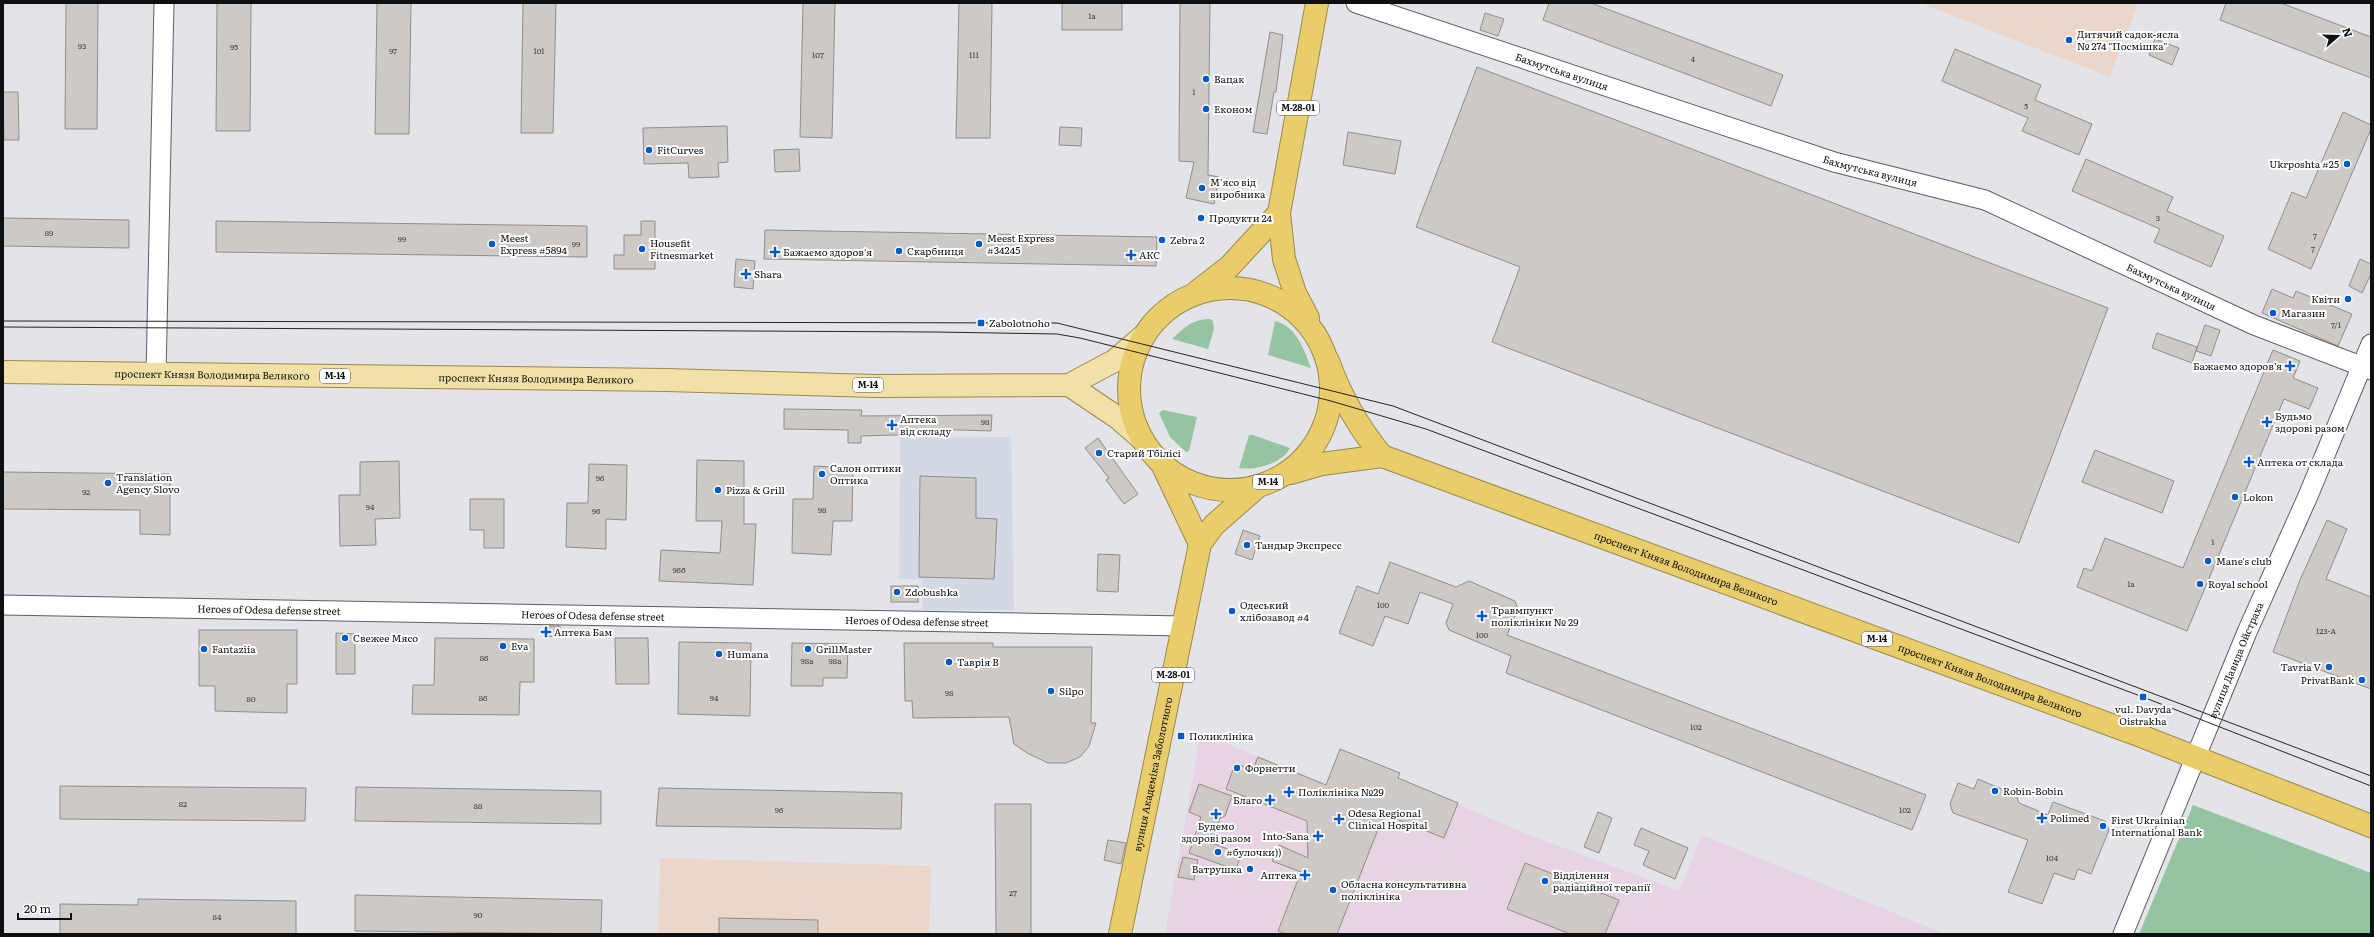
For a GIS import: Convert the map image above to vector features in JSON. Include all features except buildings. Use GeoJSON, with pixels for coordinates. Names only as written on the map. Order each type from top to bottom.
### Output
{"type":"FeatureCollection","features":[{"type":"Feature","properties":{"kind":"highway","name":"М-28-01"},"geometry":{"type":"LineString","coordinates":[[1314,332],[1295,293],[1284,259],[1279,213],[1317,3]]}},
{"type":"Feature","properties":{"kind":"highway"},"geometry":{"type":"LineString","coordinates":[[1195,293],[1230,267],[1279,213]]}},
{"type":"Feature","properties":{"kind":"highway","name":"М-14"},"geometry":{"type":"LineString","coordinates":[[1228,287],[1262,292],[1291,307],[1314,332],[1328,361],[1331,401],[1324,429],[1308,455],[1286,474],[1256,488],[1223,491],[1191,483],[1163,466],[1141,438],[1130,410],[1128,380],[1135,351],[1142,337],[1156,318],[1174,303],[1195,293],[1228,287]]}},
{"type":"Feature","properties":{"kind":"highway","name":"проспект Князя Володимира Великого"},"geometry":{"type":"LineString","coordinates":[[1328,361],[1346,405],[1362,432],[1382,456]]}},
{"type":"Feature","properties":{"kind":"highway","name":"проспект Князя Володимира Великого"},"geometry":{"type":"LineString","coordinates":[[1286,474],[1322,464],[1382,456],[2197,757],[2371,826]]}},
{"type":"Feature","properties":{"kind":"highway"},"geometry":{"type":"LineString","coordinates":[[1163,466],[1200,544]]}},
{"type":"Feature","properties":{"kind":"highway","name":"вулиця Академіка Заболотного"},"geometry":{"type":"LineString","coordinates":[[1120,934],[1200,544],[1214,525],[1256,488]]}},
{"type":"Feature","properties":{"kind":"main road","name":"проспект Князя Володимира Великого"},"geometry":{"type":"LineString","coordinates":[[3,372],[666,380],[874,386],[1069,385],[1114,361],[1142,337]]}},
{"type":"Feature","properties":{"kind":"main road","name":"М-14"},"geometry":{"type":"LineString","coordinates":[[1069,385],[1112,413],[1141,438]]}},
{"type":"Feature","properties":{"kind":"street"},"geometry":{"type":"LineString","coordinates":[[156,375],[164,3]]}},
{"type":"Feature","properties":{"kind":"street","name":"Бахмутська вулиця"},"geometry":{"type":"LineString","coordinates":[[1356,3],[1834,162],[1985,200],[2254,325],[2366,368]]}},
{"type":"Feature","properties":{"kind":"street","name":"вулиця Давида Ойстраха"},"geometry":{"type":"LineString","coordinates":[[2123,934],[2197,757],[2366,368],[2371,344]]}},
{"type":"Feature","properties":{"kind":"street","name":"Heroes of Odesa defense street"},"geometry":{"type":"LineString","coordinates":[[3,605],[1184,626]]}},
{"type":"Feature","properties":{"kind":"shaded area","name":"Дитячий садок-ясла № 274 \"Посмішка\""},"geometry":{"type":"Polygon","coordinates":[[[1920,3],[2138,3],[2110,77],[1920,3]]]}},
{"type":"Feature","properties":{"kind":"shaded area"},"geometry":{"type":"Polygon","coordinates":[[[1011,437],[1014,610],[923,610],[922,579],[899,579],[900,438],[1011,437]]]}},
{"type":"Feature","properties":{"kind":"shaded area","name":"Odesa Regional Clinical Hospital"},"geometry":{"type":"Polygon","coordinates":[[[1201,733],[1326,784],[1340,749],[1400,773],[1398,779],[1527,834],[1679,891],[1702,835],[1946,934],[1165,934],[1201,733]]]}},
{"type":"Feature","properties":{"kind":"shaded area"},"geometry":{"type":"Polygon","coordinates":[[[660,858],[931,866],[929,934],[658,934],[660,858]]]}},
{"type":"Feature","properties":{"kind":"green space"},"geometry":{"type":"Polygon","coordinates":[[[1210,319],[1213,321],[1214,329],[1208,349],[1172,339],[1190,324],[1199,320],[1210,319]]]}},
{"type":"Feature","properties":{"kind":"green space"},"geometry":{"type":"Polygon","coordinates":[[[1275,321],[1282,324],[1294,333],[1302,346],[1311,368],[1268,355],[1275,321]]]}},
{"type":"Feature","properties":{"kind":"green space"},"geometry":{"type":"Polygon","coordinates":[[[1163,410],[1197,417],[1189,451],[1186,452],[1170,437],[1159,413],[1163,410]]]}},
{"type":"Feature","properties":{"kind":"green space"},"geometry":{"type":"Polygon","coordinates":[[[1249,435],[1253,435],[1290,448],[1281,458],[1268,465],[1245,469],[1239,468],[1249,435]]]}},
{"type":"Feature","properties":{"kind":"green space"},"geometry":{"type":"Polygon","coordinates":[[[2193,805],[2371,873],[2371,934],[2139,934],[2193,805]]]}},
{"type":"Feature","properties":{"kind":"tram line"},"geometry":{"type":"LineString","coordinates":[[3,321],[1057,323],[1393,406],[2371,776]]}},
{"type":"Feature","properties":{"kind":"tram line"},"geometry":{"type":"LineString","coordinates":[[3,327],[935,332],[1057,334],[1080,338],[1331,401],[1426,429],[2143,697],[2371,786]]}},
{"type":"Feature","properties":{"kind":"place","name":"Дитячий садок-ясла № 274 \"Посмішка\""},"geometry":{"type":"Point","coordinates":[2069,40]}},
{"type":"Feature","properties":{"kind":"place","name":"Вацак"},"geometry":{"type":"Point","coordinates":[1206,79]}},
{"type":"Feature","properties":{"kind":"place","name":"Економ"},"geometry":{"type":"Point","coordinates":[1206,109]}},
{"type":"Feature","properties":{"kind":"place","name":"FitCurves"},"geometry":{"type":"Point","coordinates":[649,150]}},
{"type":"Feature","properties":{"kind":"place","name":"Ukrposhta #25"},"geometry":{"type":"Point","coordinates":[2347,164]}},
{"type":"Feature","properties":{"kind":"place","name":"М'ясо від виробника"},"geometry":{"type":"Point","coordinates":[1202,188]}},
{"type":"Feature","properties":{"kind":"place","name":"Продукти 24"},"geometry":{"type":"Point","coordinates":[1201,218]}},
{"type":"Feature","properties":{"kind":"place","name":"Zebra 2"},"geometry":{"type":"Point","coordinates":[1162,240]}},
{"type":"Feature","properties":{"kind":"place","name":"Meest Express #5894"},"geometry":{"type":"Point","coordinates":[492,244]}},
{"type":"Feature","properties":{"kind":"place","name":"Meest Express #34245"},"geometry":{"type":"Point","coordinates":[979,244]}},
{"type":"Feature","properties":{"kind":"place","name":"Housefit Fitnesmarket"},"geometry":{"type":"Point","coordinates":[642,249]}},
{"type":"Feature","properties":{"kind":"place","name":"Скарбниця"},"geometry":{"type":"Point","coordinates":[899,251]}},
{"type":"Feature","properties":{"kind":"place","name":"Бажаємо здоров'я"},"geometry":{"type":"Point","coordinates":[775,252]}},
{"type":"Feature","properties":{"kind":"place","name":"АКС"},"geometry":{"type":"Point","coordinates":[1131,255]}},
{"type":"Feature","properties":{"kind":"place","name":"Shara"},"geometry":{"type":"Point","coordinates":[746,274]}},
{"type":"Feature","properties":{"kind":"place","name":"Квіти"},"geometry":{"type":"Point","coordinates":[2348,299]}},
{"type":"Feature","properties":{"kind":"place","name":"Магазин"},"geometry":{"type":"Point","coordinates":[2273,313]}},
{"type":"Feature","properties":{"kind":"place","name":"Zabolotnoho"},"geometry":{"type":"Point","coordinates":[981,323]}},
{"type":"Feature","properties":{"kind":"place","name":"Бажаємо здоровʼя"},"geometry":{"type":"Point","coordinates":[2290,366]}},
{"type":"Feature","properties":{"kind":"place","name":"Будьмо здорові разом"},"geometry":{"type":"Point","coordinates":[2267,422]}},
{"type":"Feature","properties":{"kind":"place","name":"Аптека від складу"},"geometry":{"type":"Point","coordinates":[892,425]}},
{"type":"Feature","properties":{"kind":"place","name":"Старий Тбілісі"},"geometry":{"type":"Point","coordinates":[1099,453]}},
{"type":"Feature","properties":{"kind":"place","name":"Аптека от склада"},"geometry":{"type":"Point","coordinates":[2249,462]}},
{"type":"Feature","properties":{"kind":"place","name":"Салон оптики Оптика"},"geometry":{"type":"Point","coordinates":[822,474]}},
{"type":"Feature","properties":{"kind":"place","name":"Translation Agency Slovo"},"geometry":{"type":"Point","coordinates":[108,483]}},
{"type":"Feature","properties":{"kind":"place","name":"Pizza & Grill"},"geometry":{"type":"Point","coordinates":[718,490]}},
{"type":"Feature","properties":{"kind":"place","name":"Lokon"},"geometry":{"type":"Point","coordinates":[2235,497]}},
{"type":"Feature","properties":{"kind":"place","name":"Тандыр Экспресс"},"geometry":{"type":"Point","coordinates":[1247,545]}},
{"type":"Feature","properties":{"kind":"place","name":"Mane's club"},"geometry":{"type":"Point","coordinates":[2208,561]}},
{"type":"Feature","properties":{"kind":"place","name":"Royal school"},"geometry":{"type":"Point","coordinates":[2200,584]}},
{"type":"Feature","properties":{"kind":"place","name":"Zdobushka"},"geometry":{"type":"Point","coordinates":[897,592]}},
{"type":"Feature","properties":{"kind":"place","name":"Одеський хлібозавод #4"},"geometry":{"type":"Point","coordinates":[1232,611]}},
{"type":"Feature","properties":{"kind":"place","name":"Травмпункт поліклініки № 29"},"geometry":{"type":"Point","coordinates":[1482,616]}},
{"type":"Feature","properties":{"kind":"place","name":"Аптека Бам"},"geometry":{"type":"Point","coordinates":[546,632]}},
{"type":"Feature","properties":{"kind":"place","name":"Свежее Мясо"},"geometry":{"type":"Point","coordinates":[345,638]}},
{"type":"Feature","properties":{"kind":"place","name":"Eva"},"geometry":{"type":"Point","coordinates":[503,646]}},
{"type":"Feature","properties":{"kind":"place","name":"Fantaziia"},"geometry":{"type":"Point","coordinates":[204,649]}},
{"type":"Feature","properties":{"kind":"place","name":"GrillMaster"},"geometry":{"type":"Point","coordinates":[808,649]}},
{"type":"Feature","properties":{"kind":"place","name":"Humana"},"geometry":{"type":"Point","coordinates":[719,654]}},
{"type":"Feature","properties":{"kind":"place","name":"Таврія В"},"geometry":{"type":"Point","coordinates":[949,662]}},
{"type":"Feature","properties":{"kind":"place","name":"Tavria V"},"geometry":{"type":"Point","coordinates":[2329,667]}},
{"type":"Feature","properties":{"kind":"place","name":"PrivatBank"},"geometry":{"type":"Point","coordinates":[2362,680]}},
{"type":"Feature","properties":{"kind":"place","name":"Silpo"},"geometry":{"type":"Point","coordinates":[1051,691]}},
{"type":"Feature","properties":{"kind":"place","name":"vul. Davyda Oistrakha"},"geometry":{"type":"Point","coordinates":[2143,697]}},
{"type":"Feature","properties":{"kind":"place","name":"Поликлініка"},"geometry":{"type":"Point","coordinates":[1181,736]}},
{"type":"Feature","properties":{"kind":"place","name":"Форнетти"},"geometry":{"type":"Point","coordinates":[1237,768]}},
{"type":"Feature","properties":{"kind":"place","name":"Robin-Bobin"},"geometry":{"type":"Point","coordinates":[1995,791]}},
{"type":"Feature","properties":{"kind":"place","name":"Поліклініка №29"},"geometry":{"type":"Point","coordinates":[1289,792]}},
{"type":"Feature","properties":{"kind":"place","name":"Благо"},"geometry":{"type":"Point","coordinates":[1270,800]}},
{"type":"Feature","properties":{"kind":"place","name":"Будемо здорові разом"},"geometry":{"type":"Point","coordinates":[1216,814]}},
{"type":"Feature","properties":{"kind":"place","name":"Polimed"},"geometry":{"type":"Point","coordinates":[2042,818]}},
{"type":"Feature","properties":{"kind":"place","name":"Odesa Regional Clinical Hospital"},"geometry":{"type":"Point","coordinates":[1339,819]}},
{"type":"Feature","properties":{"kind":"place","name":"First Ukrainian International Bank"},"geometry":{"type":"Point","coordinates":[2103,826]}},
{"type":"Feature","properties":{"kind":"place","name":"Into-Sana"},"geometry":{"type":"Point","coordinates":[1318,836]}},
{"type":"Feature","properties":{"kind":"place","name":"#булочки))"},"geometry":{"type":"Point","coordinates":[1218,852]}},
{"type":"Feature","properties":{"kind":"place","name":"Ватрушка"},"geometry":{"type":"Point","coordinates":[1250,869]}},
{"type":"Feature","properties":{"kind":"place","name":"Аптека"},"geometry":{"type":"Point","coordinates":[1305,875]}},
{"type":"Feature","properties":{"kind":"place","name":"Відділення радіаційної терапії"},"geometry":{"type":"Point","coordinates":[1545,881]}},
{"type":"Feature","properties":{"kind":"place","name":"Обласна консультативна поліклініка"},"geometry":{"type":"Point","coordinates":[1333,890]}}]}
